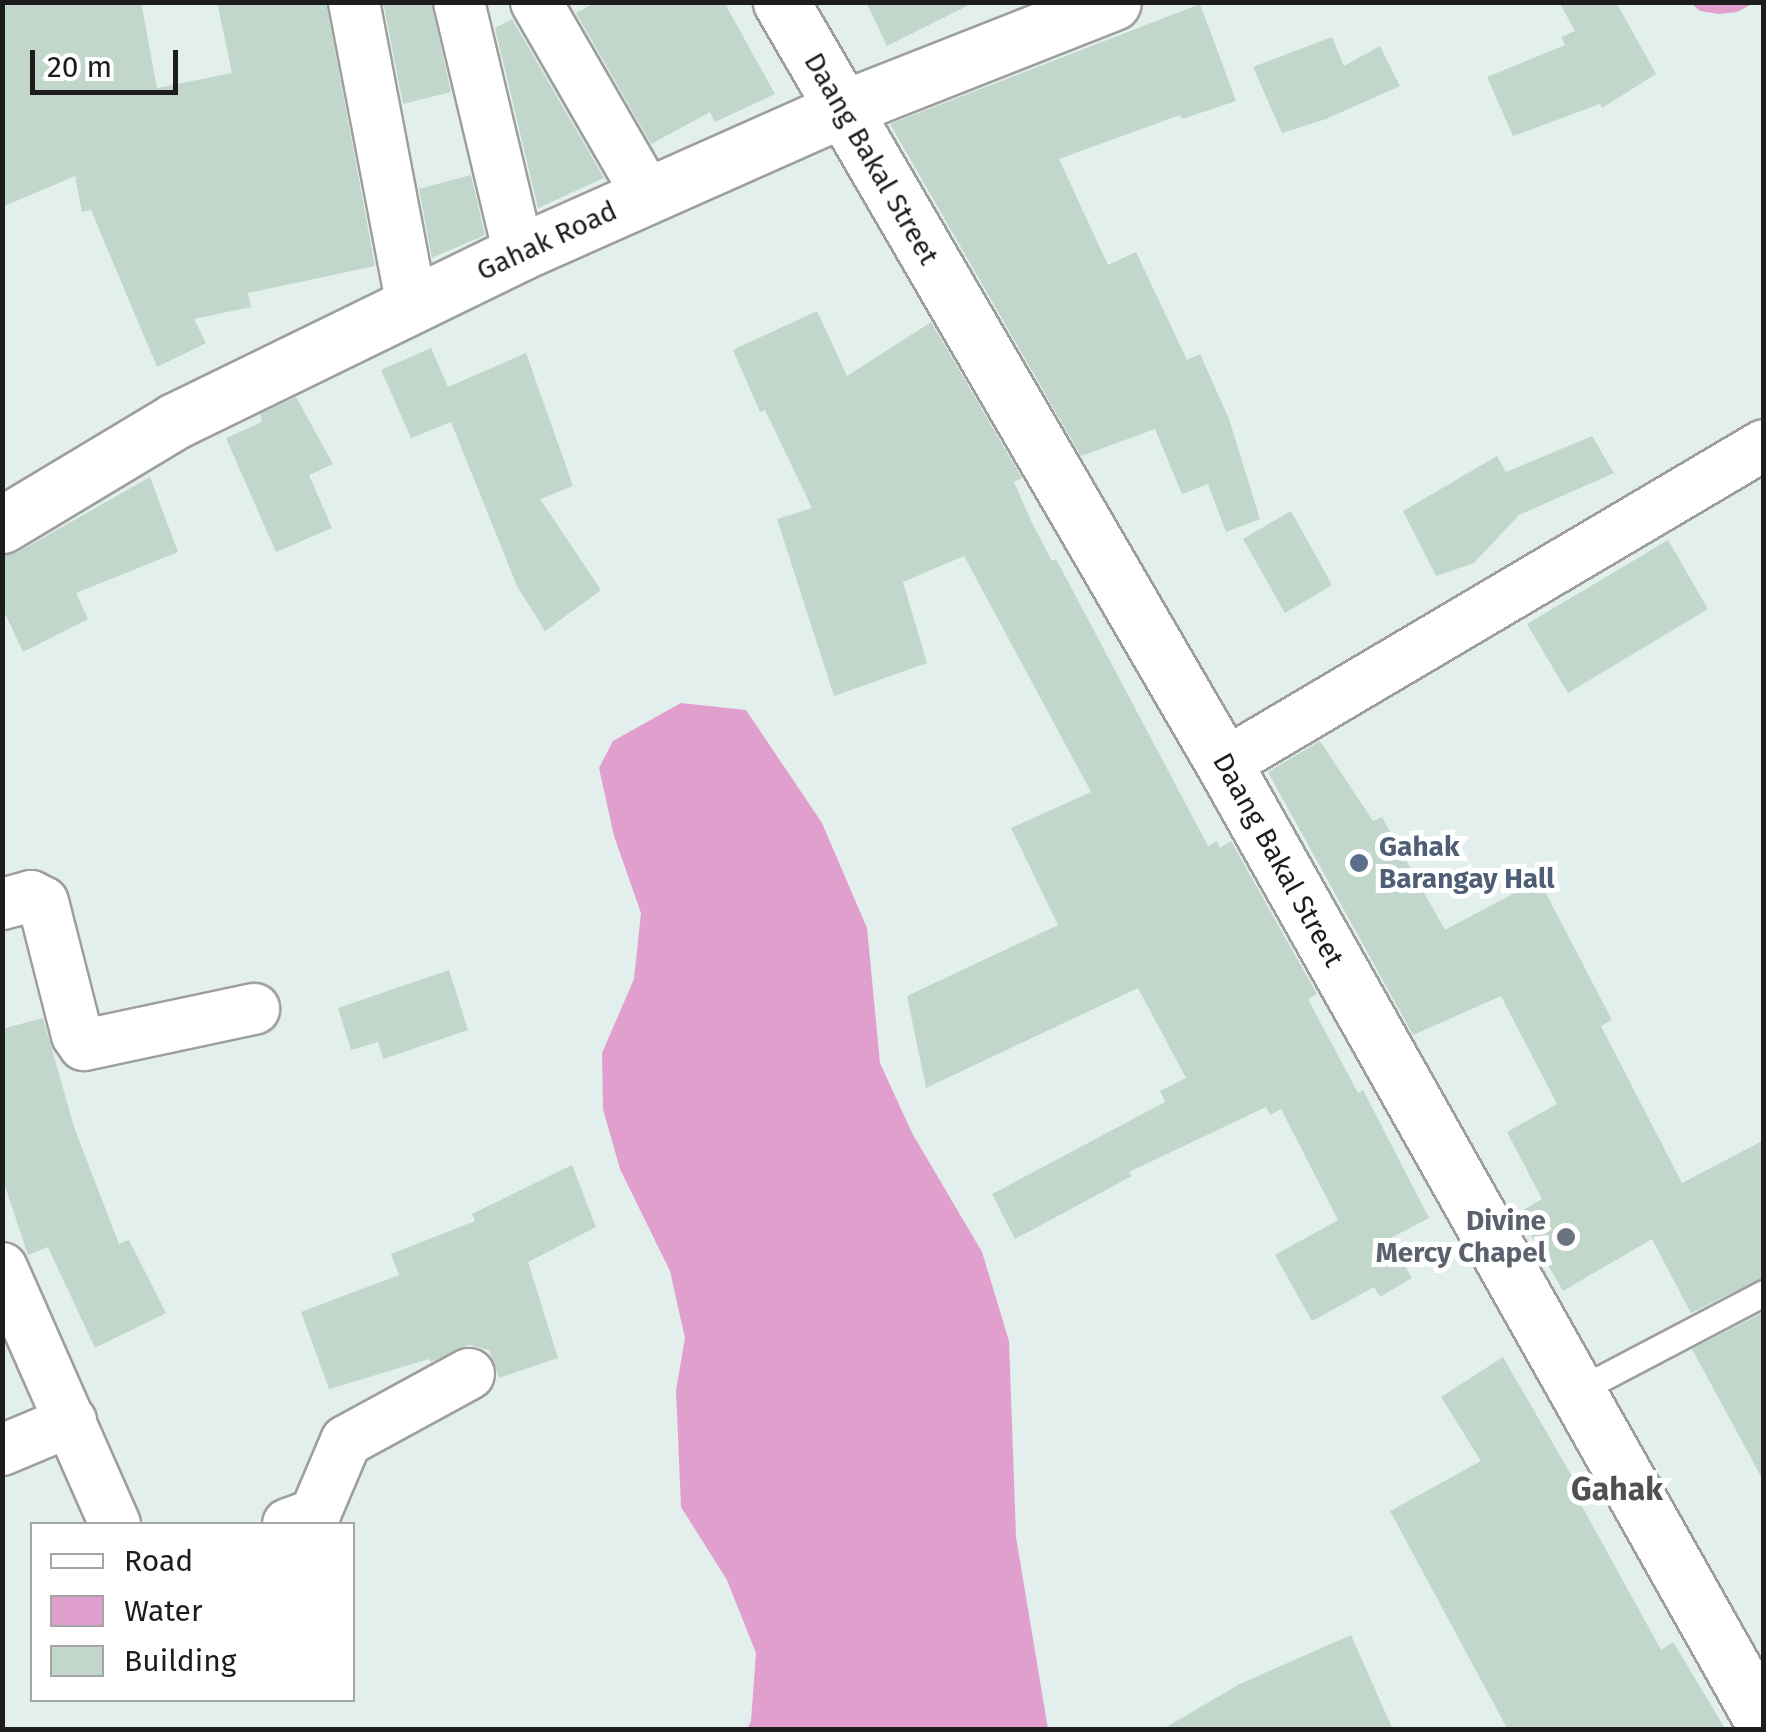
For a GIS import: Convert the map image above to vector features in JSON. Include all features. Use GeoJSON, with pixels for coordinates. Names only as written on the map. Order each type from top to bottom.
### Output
{"type":"FeatureCollection","features":[{"type":"Feature","properties":{"kind":"street"},"geometry":{"type":"LineString","coordinates":[[354,2],[412,305]]}},
{"type":"Feature","properties":{"kind":"street"},"geometry":{"type":"LineString","coordinates":[[459,2],[518,252]]}},
{"type":"Feature","properties":{"kind":"street"},"geometry":{"type":"LineString","coordinates":[[536,2],[646,194]]}},
{"type":"Feature","properties":{"kind":"street","name":"Daang Bakal Street"},"geometry":{"type":"LineString","coordinates":[[781,2],[1224,764],[1764,1723]]}},
{"type":"Feature","properties":{"kind":"street","name":"Gahak Road"},"geometry":{"type":"LineString","coordinates":[[2,526],[174,421],[518,252],[842,109],[1114,2]]}},
{"type":"Feature","properties":{"kind":"street"},"geometry":{"type":"LineString","coordinates":[[1224,764],[1764,444]]}},
{"type":"Feature","properties":{"kind":"street"},"geometry":{"type":"LineString","coordinates":[[2,904],[32,896],[43,902],[76,1035],[84,1045],[254,1008]]}},
{"type":"Feature","properties":{"kind":"street"},"geometry":{"type":"LineString","coordinates":[[2,1268],[115,1522]]}},
{"type":"Feature","properties":{"kind":"street"},"geometry":{"type":"LineString","coordinates":[[293,1522],[315,1514],[346,1441],[469,1374]]}},
{"type":"Feature","properties":{"kind":"street"},"geometry":{"type":"LineString","coordinates":[[2,1450],[71,1421]]}},
{"type":"Feature","properties":{"kind":"lane"},"geometry":{"type":"LineString","coordinates":[[1577,1391],[1764,1293]]}},
{"type":"Feature","properties":{"kind":"water"},"geometry":{"type":"Polygon","coordinates":[[[1691,3],[1754,3],[1737,12],[1719,14],[1700,11],[1691,3]]]}},
{"type":"Feature","properties":{"kind":"water"},"geometry":{"type":"Polygon","coordinates":[[[681,703],[746,710],[822,823],[867,928],[880,1063],[912,1133],[982,1252],[1009,1341],[1016,1537],[1048,1729],[747,1729],[751,1721],[756,1653],[727,1580],[681,1507],[676,1390],[685,1338],[670,1271],[620,1169],[603,1109],[602,1053],[634,979],[641,913],[614,836],[599,768],[613,741],[681,703]]]}},
{"type":"Feature","properties":{"kind":"building"},"geometry":{"type":"Polygon","coordinates":[[[2,2],[141,2],[157,88],[232,73],[217,2],[326,2],[375,266],[248,293],[251,307],[194,319],[206,343],[157,367],[91,210],[82,212],[75,176],[2,207],[2,2]]]}},
{"type":"Feature","properties":{"kind":"building"},"geometry":{"type":"Polygon","coordinates":[[[383,2],[431,2],[451,92],[403,104],[383,2]]]}},
{"type":"Feature","properties":{"kind":"building"},"geometry":{"type":"Polygon","coordinates":[[[596,2],[724,2],[775,94],[715,122],[710,112],[651,144],[576,13],[596,2]]]}},
{"type":"Feature","properties":{"kind":"building"},"geometry":{"type":"Polygon","coordinates":[[[866,2],[975,2],[887,46],[866,2]]]}},
{"type":"Feature","properties":{"kind":"building"},"geometry":{"type":"Polygon","coordinates":[[[1559,2],[1616,2],[1656,74],[1602,108],[1600,104],[1513,136],[1487,77],[1565,45],[1561,37],[1575,31],[1559,2]]]}},
{"type":"Feature","properties":{"kind":"building"},"geometry":{"type":"Polygon","coordinates":[[[1200,4],[1236,101],[1182,119],[1180,115],[1059,159],[1108,265],[1136,252],[1187,360],[1200,354],[1229,419],[1260,519],[1226,532],[1208,484],[1182,494],[1155,429],[1081,456],[890,124],[1200,4]]]}},
{"type":"Feature","properties":{"kind":"building"},"geometry":{"type":"Polygon","coordinates":[[[512,19],[604,178],[538,208],[495,28],[512,19]]]}},
{"type":"Feature","properties":{"kind":"building"},"geometry":{"type":"Polygon","coordinates":[[[1332,37],[1344,66],[1380,46],[1400,86],[1326,119],[1282,133],[1253,67],[1332,37]]]}},
{"type":"Feature","properties":{"kind":"building"},"geometry":{"type":"Polygon","coordinates":[[[471,175],[485,235],[432,258],[419,189],[471,175]]]}},
{"type":"Feature","properties":{"kind":"building"},"geometry":{"type":"Polygon","coordinates":[[[817,311],[847,376],[931,322],[1022,478],[1014,482],[1032,523],[1052,561],[1056,559],[1208,846],[1217,841],[1220,848],[1231,841],[1317,994],[1308,999],[1358,1093],[1363,1090],[1429,1218],[1389,1239],[1412,1278],[1380,1297],[1374,1287],[1312,1321],[1275,1255],[1338,1220],[1281,1109],[1270,1115],[1266,1107],[1129,1172],[1132,1176],[1015,1239],[992,1194],[1165,1102],[1160,1091],[1186,1078],[1138,988],[926,1088],[907,996],[1058,925],[1011,828],[1091,792],[964,556],[903,582],[927,663],[834,696],[777,519],[812,508],[765,410],[760,412],[733,350],[817,311]]]}},
{"type":"Feature","properties":{"kind":"building"},"geometry":{"type":"Polygon","coordinates":[[[431,348],[448,387],[526,353],[573,486],[540,499],[601,590],[545,631],[517,586],[451,422],[411,438],[381,370],[431,348]]]}},
{"type":"Feature","properties":{"kind":"building"},"geometry":{"type":"Polygon","coordinates":[[[296,397],[333,464],[309,475],[332,528],[276,552],[226,438],[262,422],[260,414],[296,397]]]}},
{"type":"Feature","properties":{"kind":"building"},"geometry":{"type":"Polygon","coordinates":[[[1592,436],[1614,473],[1519,515],[1474,563],[1436,576],[1403,511],[1497,456],[1506,472],[1592,436]]]}},
{"type":"Feature","properties":{"kind":"building"},"geometry":{"type":"Polygon","coordinates":[[[150,477],[178,552],[76,593],[88,619],[23,652],[2,607],[2,556],[18,552],[150,477]]]}},
{"type":"Feature","properties":{"kind":"building"},"geometry":{"type":"Polygon","coordinates":[[[1291,511],[1332,585],[1285,613],[1243,539],[1291,511]]]}},
{"type":"Feature","properties":{"kind":"building"},"geometry":{"type":"Polygon","coordinates":[[[1668,540],[1708,609],[1568,693],[1527,624],[1668,540]]]}},
{"type":"Feature","properties":{"kind":"building"},"geometry":{"type":"Polygon","coordinates":[[[1320,741],[1373,821],[1382,817],[1445,930],[1539,880],[1612,1020],[1601,1026],[1682,1183],[1764,1140],[1764,1277],[1691,1313],[1652,1239],[1563,1291],[1518,1213],[1542,1199],[1507,1132],[1557,1104],[1501,996],[1413,1035],[1268,772],[1320,741]]]}},
{"type":"Feature","properties":{"kind":"building"},"geometry":{"type":"Polygon","coordinates":[[[449,970],[468,1030],[383,1059],[378,1042],[351,1050],[338,1008],[449,970]]]}},
{"type":"Feature","properties":{"kind":"building"},"geometry":{"type":"Polygon","coordinates":[[[43,1018],[74,1127],[119,1244],[129,1240],[166,1313],[95,1348],[48,1247],[28,1255],[2,1177],[2,1029],[43,1018]]]}},
{"type":"Feature","properties":{"kind":"building"},"geometry":{"type":"Polygon","coordinates":[[[572,1165],[596,1227],[528,1262],[558,1358],[499,1378],[489,1350],[469,1345],[431,1362],[429,1359],[329,1389],[301,1312],[399,1275],[391,1254],[475,1221],[472,1214],[572,1165]]]}},
{"type":"Feature","properties":{"kind":"building"},"geometry":{"type":"Polygon","coordinates":[[[1764,1312],[1764,1482],[1692,1349],[1764,1312]]]}},
{"type":"Feature","properties":{"kind":"building"},"geometry":{"type":"Polygon","coordinates":[[[1503,1357],[1577,1485],[1572,1488],[1661,1650],[1673,1642],[1726,1730],[1508,1730],[1390,1511],[1481,1461],[1441,1397],[1503,1357]]]}},
{"type":"Feature","properties":{"kind":"building"},"geometry":{"type":"Polygon","coordinates":[[[1351,1635],[1393,1730],[1161,1730],[1240,1684],[1351,1635]]]}},
{"type":"Feature","properties":{"kind":"place","name":"Gahak Barangay Hall"},"geometry":{"type":"Point","coordinates":[1359,863]}},
{"type":"Feature","properties":{"kind":"place","name":"Divine Mercy Chapel"},"geometry":{"type":"Point","coordinates":[1566,1237]}},
{"type":"Feature","properties":{"kind":"district","name":"Gahak"},"geometry":{"type":"Point","coordinates":[1617,1489]}}]}
